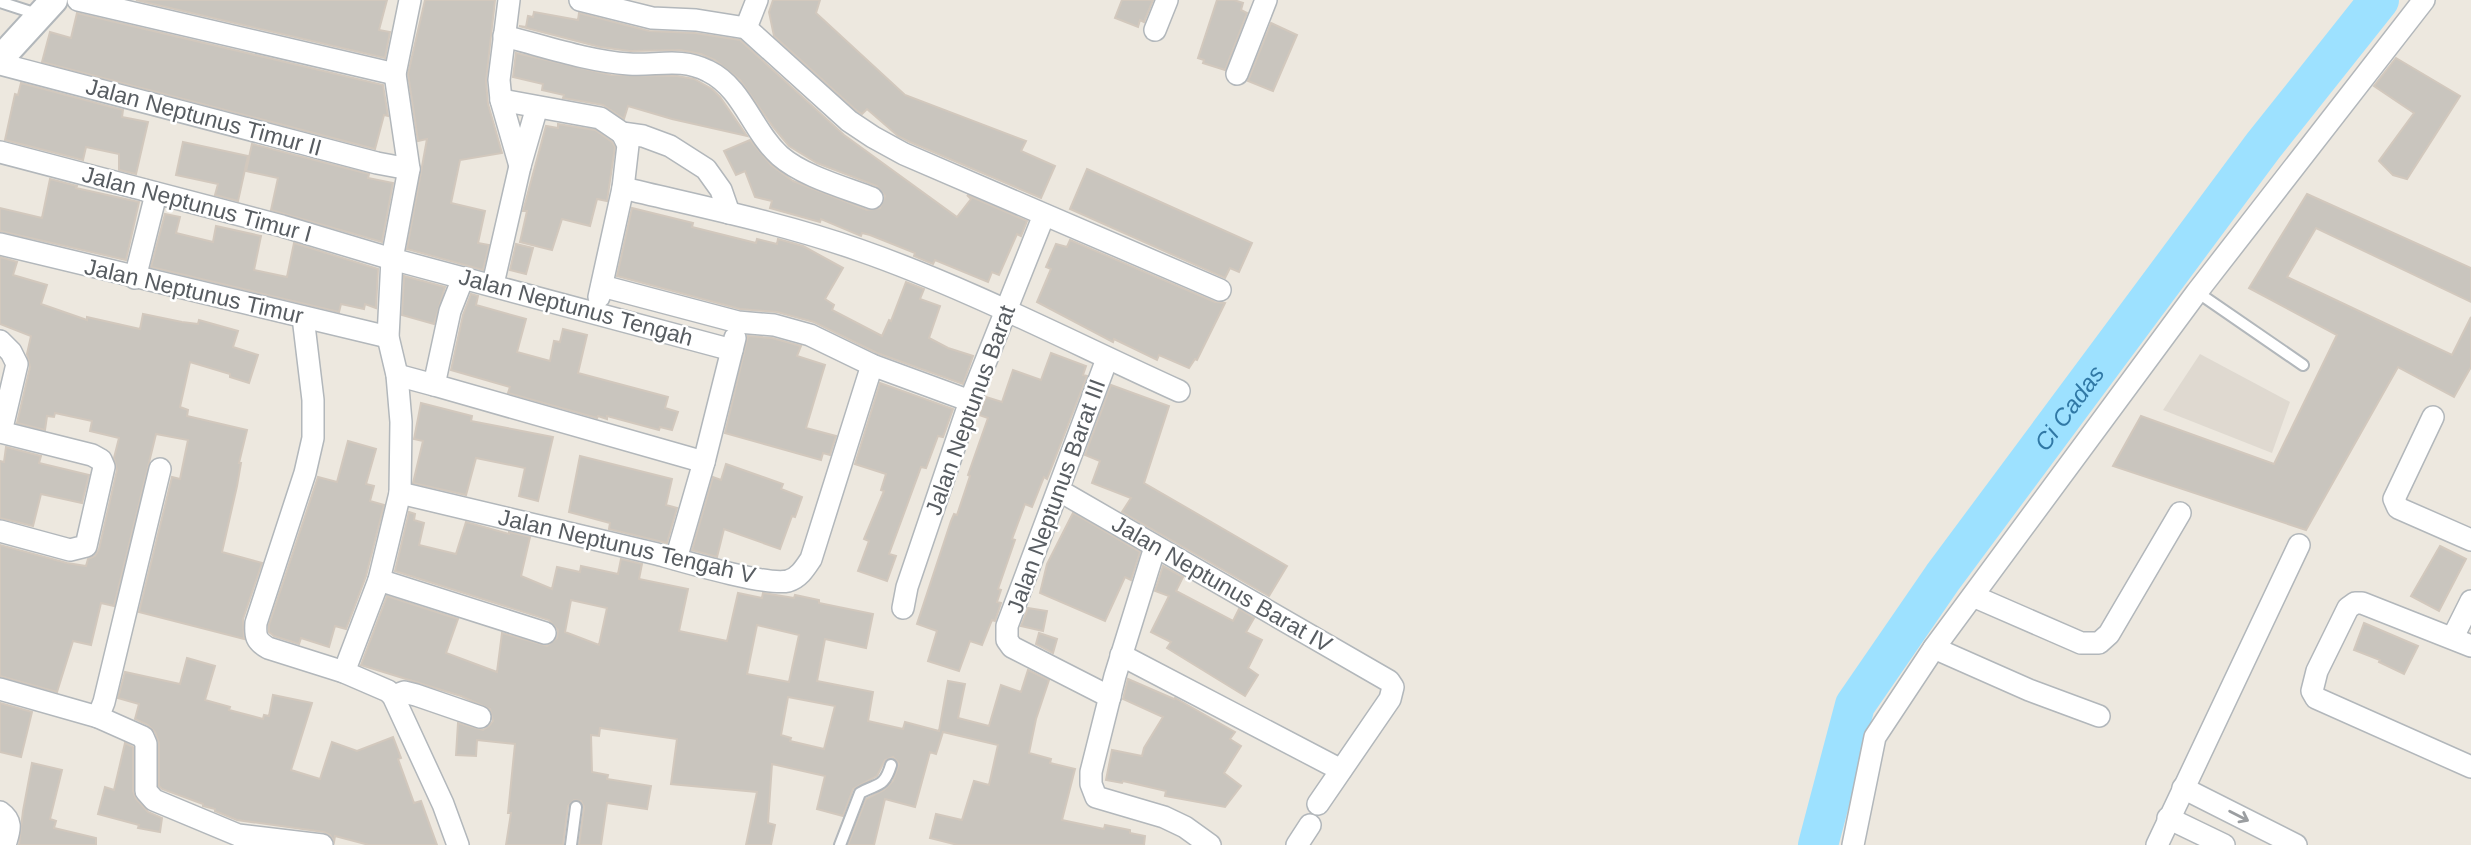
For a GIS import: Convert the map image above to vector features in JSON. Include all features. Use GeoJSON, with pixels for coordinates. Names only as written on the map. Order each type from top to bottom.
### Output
{"type":"FeatureCollection","features":[{"type":"Feature","properties":{"kind":"street"},"geometry":{"type":"LineString","coordinates":[[78,0],[395,74]]}},
{"type":"Feature","properties":{"kind":"street"},"geometry":{"type":"LineString","coordinates":[[344,672],[379,580],[400,493],[401,422],[397,375],[388,337],[392,259],[409,169],[395,74],[410,0]]}},
{"type":"Feature","properties":{"kind":"street"},"geometry":{"type":"LineString","coordinates":[[509,0],[499,80],[501,100],[520,166]]}},
{"type":"Feature","properties":{"kind":"street"},"geometry":{"type":"LineString","coordinates":[[580,0],[603,3],[652,18],[696,20],[746,28],[849,121],[873,138],[904,154],[1220,290]]}},
{"type":"Feature","properties":{"kind":"street"},"geometry":{"type":"LineString","coordinates":[[746,28],[757,0]]}},
{"type":"Feature","properties":{"kind":"street"},"geometry":{"type":"LineString","coordinates":[[1156,30],[1167,0]]}},
{"type":"Feature","properties":{"kind":"street"},"geometry":{"type":"LineString","coordinates":[[1237,74],[1266,0]]}},
{"type":"Feature","properties":{"kind":"street"},"geometry":{"type":"LineString","coordinates":[[1853,845],[1875,737],[1934,648],[2197,292],[2424,0]]}},
{"type":"Feature","properties":{"kind":"street"},"geometry":{"type":"LineString","coordinates":[[0,62],[46,7]]}},
{"type":"Feature","properties":{"kind":"street"},"geometry":{"type":"LineString","coordinates":[[504,36],[578,55],[629,64],[674,61],[708,71],[726,83],[779,155],[824,180],[872,198]]}},
{"type":"Feature","properties":{"kind":"street","name":"Jalan Neptunus Timur II"},"geometry":{"type":"LineString","coordinates":[[0,62],[377,163],[409,169]]}},
{"type":"Feature","properties":{"kind":"street"},"geometry":{"type":"LineString","coordinates":[[501,100],[600,118],[622,133],[643,136],[670,146],[706,169],[721,190],[729,213]]}},
{"type":"Feature","properties":{"kind":"street"},"geometry":{"type":"LineString","coordinates":[[493,284],[520,166],[537,107]]}},
{"type":"Feature","properties":{"kind":"street"},"geometry":{"type":"LineString","coordinates":[[596,313],[624,188],[628,145],[622,133]]}},
{"type":"Feature","properties":{"kind":"street","name":"Jalan Neptunus Timur I"},"geometry":{"type":"LineString","coordinates":[[0,152],[282,226],[392,259]]}},
{"type":"Feature","properties":{"kind":"street"},"geometry":{"type":"LineString","coordinates":[[624,188],[819,236],[862,251],[1006,311],[1179,391]]}},
{"type":"Feature","properties":{"kind":"street"},"geometry":{"type":"LineString","coordinates":[[135,278],[156,194]]}},
{"type":"Feature","properties":{"kind":"street","name":"Jalan Neptunus Barat"},"geometry":{"type":"LineString","coordinates":[[903,608],[907,587],[970,401],[1044,215]]}},
{"type":"Feature","properties":{"kind":"street","name":"Jalan Neptunus Timur"},"geometry":{"type":"LineString","coordinates":[[0,244],[388,337]]}},
{"type":"Feature","properties":{"kind":"street","name":"Jalan Neptunus Tengah"},"geometry":{"type":"LineString","coordinates":[[392,259],[732,350]]}},
{"type":"Feature","properties":{"kind":"street"},"geometry":{"type":"LineString","coordinates":[[434,385],[450,311],[463,278]]}},
{"type":"Feature","properties":{"kind":"street","name":"Jalan Neptunus Tengah"},"geometry":{"type":"LineString","coordinates":[[602,286],[738,322],[774,325],[810,335],[872,365],[970,401]]}},
{"type":"Feature","properties":{"kind":"street"},"geometry":{"type":"LineString","coordinates":[[303,317],[313,400],[313,438],[305,473],[256,623],[255,636],[259,643],[268,648],[379,685],[393,696],[443,804],[458,845]]}},
{"type":"Feature","properties":{"kind":"street"},"geometry":{"type":"LineString","coordinates":[[676,559],[704,462],[738,322]]}},
{"type":"Feature","properties":{"kind":"street"},"geometry":{"type":"LineString","coordinates":[[0,341],[11,352],[17,364],[0,432],[92,455],[101,460],[104,467],[86,546],[70,550],[0,531]]}},
{"type":"Feature","properties":{"kind":"street","name":"Jalan Neptunus Barat III"},"geometry":{"type":"LineString","coordinates":[[1107,359],[1060,491],[1007,626],[1007,640],[1012,647],[1110,697]]}},
{"type":"Feature","properties":{"kind":"street","name":"Jalan Neptunus Tengah V"},"geometry":{"type":"LineString","coordinates":[[400,493],[719,570],[789,581],[802,573],[811,559],[872,365]]}},
{"type":"Feature","properties":{"kind":"street"},"geometry":{"type":"LineString","coordinates":[[397,375],[704,462]]}},
{"type":"Feature","properties":{"kind":"street"},"geometry":{"type":"LineString","coordinates":[[2433,417],[2394,499],[2398,508],[2471,540]]}},
{"type":"Feature","properties":{"kind":"street"},"geometry":{"type":"LineString","coordinates":[[98,717],[104,702],[160,469]]}},
{"type":"Feature","properties":{"kind":"street","name":"Jalan Neptunus Barat IV"},"geometry":{"type":"LineString","coordinates":[[1060,491],[1385,677],[1393,687],[1390,699],[1341,770]]}},
{"type":"Feature","properties":{"kind":"street"},"geometry":{"type":"LineString","coordinates":[[1973,596],[2081,643],[2099,643],[2109,634],[2180,513]]}},
{"type":"Feature","properties":{"kind":"street"},"geometry":{"type":"LineString","coordinates":[[2157,845],[2299,545]]}},
{"type":"Feature","properties":{"kind":"street"},"geometry":{"type":"LineString","coordinates":[[1155,547],[1121,655],[1091,772],[1091,784],[1096,797],[1164,817],[1185,827],[1210,845]]}},
{"type":"Feature","properties":{"kind":"street"},"geometry":{"type":"LineString","coordinates":[[379,580],[545,633]]}},
{"type":"Feature","properties":{"kind":"street"},"geometry":{"type":"LineString","coordinates":[[2471,601],[2462,641],[2362,603],[2355,603],[2348,608],[2317,671],[2312,691],[2316,698],[2471,767]]}},
{"type":"Feature","properties":{"kind":"street"},"geometry":{"type":"LineString","coordinates":[[1934,648],[2029,690],[2099,716]]}},
{"type":"Feature","properties":{"kind":"street"},"geometry":{"type":"LineString","coordinates":[[1121,655],[1341,770],[1318,804]]}},
{"type":"Feature","properties":{"kind":"street"},"geometry":{"type":"LineString","coordinates":[[0,689],[98,717],[143,737],[146,744],[146,791],[155,800],[238,835],[322,845]]}},
{"type":"Feature","properties":{"kind":"street"},"geometry":{"type":"LineString","coordinates":[[393,696],[404,692],[480,716]]}},
{"type":"Feature","properties":{"kind":"street"},"geometry":{"type":"LineString","coordinates":[[2183,788],[2296,845]]}},
{"type":"Feature","properties":{"kind":"street"},"geometry":{"type":"LineString","coordinates":[[0,813],[8,818],[11,827],[5,845]]}},
{"type":"Feature","properties":{"kind":"street"},"geometry":{"type":"LineString","coordinates":[[2168,818],[2224,845]]}},
{"type":"Feature","properties":{"kind":"street"},"geometry":{"type":"LineString","coordinates":[[1297,845],[1310,825]]}},
{"type":"Feature","properties":{"kind":"lane"},"geometry":{"type":"LineString","coordinates":[[0,2],[46,7]]}},
{"type":"Feature","properties":{"kind":"lane"},"geometry":{"type":"LineString","coordinates":[[2197,292],[2303,365]]}},
{"type":"Feature","properties":{"kind":"lane"},"geometry":{"type":"LineString","coordinates":[[840,845],[860,793],[882,785],[891,765]]}},
{"type":"Feature","properties":{"kind":"lane"},"geometry":{"type":"LineString","coordinates":[[571,845],[576,807]]}},
{"type":"Feature","properties":{"kind":"shaded area"},"geometry":{"type":"Polygon","coordinates":[[[2200,354],[2290,402],[2272,453],[2163,410],[2200,354]]]}},
{"type":"Feature","properties":{"kind":"building"},"geometry":{"type":"Polygon","coordinates":[[[136,0],[387,0],[379,30],[390,32],[385,58],[136,0]]]}},
{"type":"Feature","properties":{"kind":"building"},"geometry":{"type":"Polygon","coordinates":[[[425,0],[495,0],[486,81],[488,104],[502,153],[460,160],[451,203],[485,211],[478,243],[489,245],[483,270],[407,249],[427,139],[418,141],[408,74],[425,0]]]}},
{"type":"Feature","properties":{"kind":"building"},"geometry":{"type":"Polygon","coordinates":[[[773,0],[820,0],[816,13],[905,95],[1026,141],[1021,151],[1055,166],[1041,198],[898,136],[867,109],[862,114],[857,111],[774,36],[769,12],[773,0]]]}},
{"type":"Feature","properties":{"kind":"building"},"geometry":{"type":"Polygon","coordinates":[[[1122,0],[1153,0],[1144,22],[1140,20],[1138,27],[1115,18],[1122,0]]]}},
{"type":"Feature","properties":{"kind":"building"},"geometry":{"type":"Polygon","coordinates":[[[1217,0],[1243,3],[1241,10],[1247,13],[1225,70],[1203,63],[1204,60],[1198,58],[1217,0]]]}},
{"type":"Feature","properties":{"kind":"building"},"geometry":{"type":"Polygon","coordinates":[[[534,12],[578,20],[579,13],[649,31],[695,33],[740,40],[844,135],[957,217],[971,199],[967,195],[1027,221],[1021,236],[1017,234],[999,275],[992,272],[988,282],[935,260],[933,264],[914,256],[915,253],[870,235],[862,233],[861,236],[821,219],[820,222],[770,208],[772,201],[755,197],[745,171],[736,175],[724,151],[750,140],[771,165],[793,181],[867,210],[880,208],[885,196],[877,186],[817,163],[789,146],[740,80],[715,60],[680,50],[630,51],[600,47],[519,26],[526,27],[528,16],[533,17],[534,12]]]}},
{"type":"Feature","properties":{"kind":"building"},"geometry":{"type":"Polygon","coordinates":[[[77,13],[383,85],[388,116],[384,115],[375,149],[42,62],[50,32],[71,38],[77,13]]]}},
{"type":"Feature","properties":{"kind":"building"},"geometry":{"type":"Polygon","coordinates":[[[1271,23],[1297,35],[1273,91],[1248,81],[1271,23]]]}},
{"type":"Feature","properties":{"kind":"building"},"geometry":{"type":"Polygon","coordinates":[[[516,53],[611,75],[677,76],[694,79],[720,97],[747,136],[628,106],[624,119],[603,105],[563,98],[564,95],[542,90],[543,84],[513,77],[516,53]]]}},
{"type":"Feature","properties":{"kind":"building"},"geometry":{"type":"Polygon","coordinates":[[[2396,58],[2460,96],[2407,179],[2393,175],[2379,161],[2414,113],[2374,86],[2396,58]]]}},
{"type":"Feature","properties":{"kind":"building"},"geometry":{"type":"Polygon","coordinates":[[[21,83],[123,110],[122,117],[148,122],[136,174],[119,170],[119,154],[86,147],[83,160],[5,140],[15,94],[18,95],[21,83]]]}},
{"type":"Feature","properties":{"kind":"building"},"geometry":{"type":"Polygon","coordinates":[[[558,124],[595,130],[615,147],[607,201],[597,199],[590,226],[562,219],[552,250],[520,242],[527,211],[523,211],[546,126],[558,128],[558,124]]]}},
{"type":"Feature","properties":{"kind":"building"},"geometry":{"type":"Polygon","coordinates":[[[183,142],[248,156],[238,201],[215,195],[218,184],[176,175],[183,142]]]}},
{"type":"Feature","properties":{"kind":"building"},"geometry":{"type":"Polygon","coordinates":[[[252,144],[369,174],[368,178],[393,183],[382,242],[271,210],[278,178],[246,171],[252,144]]]}},
{"type":"Feature","properties":{"kind":"building"},"geometry":{"type":"Polygon","coordinates":[[[1087,169],[1252,243],[1239,272],[1230,268],[1225,278],[1070,209],[1087,169]]]}},
{"type":"Feature","properties":{"kind":"building"},"geometry":{"type":"Polygon","coordinates":[[[50,179],[77,186],[76,188],[139,202],[126,260],[0,231],[0,208],[42,218],[50,179]]]}},
{"type":"Feature","properties":{"kind":"building"},"geometry":{"type":"Polygon","coordinates":[[[2307,194],[2471,268],[2471,302],[2316,228],[2287,277],[2452,355],[2471,317],[2471,367],[2454,397],[2398,367],[2306,530],[2113,466],[2141,416],[2274,464],[2337,335],[2249,288],[2307,194]]]}},
{"type":"Feature","properties":{"kind":"building"},"geometry":{"type":"Polygon","coordinates":[[[632,208],[693,223],[692,227],[756,243],[757,239],[777,244],[778,239],[803,246],[843,268],[825,299],[834,305],[832,310],[882,336],[889,320],[891,321],[906,282],[924,289],[920,299],[940,306],[929,338],[973,356],[963,384],[877,353],[814,322],[777,312],[740,309],[617,276],[632,208]]]}},
{"type":"Feature","properties":{"kind":"building"},"geometry":{"type":"Polygon","coordinates":[[[165,214],[180,217],[176,233],[213,242],[216,226],[261,236],[254,270],[287,277],[294,243],[378,269],[376,308],[365,304],[364,309],[341,304],[339,312],[151,267],[165,214]]]}},
{"type":"Feature","properties":{"kind":"building"},"geometry":{"type":"Polygon","coordinates":[[[1070,240],[1215,302],[1225,303],[1197,360],[1195,359],[1189,368],[1159,355],[1157,360],[1114,339],[1113,342],[1037,302],[1051,269],[1046,267],[1056,244],[1067,247],[1070,240]]]}},
{"type":"Feature","properties":{"kind":"building"},"geometry":{"type":"Polygon","coordinates":[[[516,244],[533,248],[526,274],[510,270],[516,244]]]}},
{"type":"Feature","properties":{"kind":"building"},"geometry":{"type":"Polygon","coordinates":[[[0,257],[17,262],[13,275],[47,285],[41,304],[87,320],[87,317],[140,329],[143,314],[198,324],[199,320],[238,331],[233,347],[258,355],[249,383],[230,377],[230,374],[190,362],[180,407],[188,410],[187,416],[247,430],[222,552],[262,563],[243,619],[244,639],[139,612],[172,477],[180,479],[188,440],[156,434],[114,606],[101,603],[91,645],[73,641],[57,692],[0,676],[0,545],[86,566],[88,559],[95,556],[99,549],[117,470],[114,458],[119,438],[90,431],[92,421],[55,413],[54,417],[47,416],[45,430],[17,423],[30,367],[27,354],[31,336],[0,324],[0,257]]]}},
{"type":"Feature","properties":{"kind":"building"},"geometry":{"type":"Polygon","coordinates":[[[404,276],[445,287],[434,324],[402,315],[404,276]]]}},
{"type":"Feature","properties":{"kind":"building"},"geometry":{"type":"Polygon","coordinates":[[[471,294],[478,296],[476,305],[526,319],[517,352],[550,361],[554,341],[560,342],[563,329],[587,335],[578,373],[668,397],[665,408],[678,412],[672,430],[660,427],[659,430],[607,416],[607,419],[597,418],[508,393],[510,387],[451,370],[463,315],[471,294]]]}},
{"type":"Feature","properties":{"kind":"building"},"geometry":{"type":"Polygon","coordinates":[[[748,336],[772,338],[801,346],[797,356],[825,365],[806,428],[836,436],[830,455],[823,453],[821,460],[725,433],[748,336]]]}},
{"type":"Feature","properties":{"kind":"building"},"geometry":{"type":"Polygon","coordinates":[[[1051,353],[1086,366],[1083,375],[1087,376],[1047,479],[1044,477],[1032,507],[1025,504],[998,589],[1001,590],[997,602],[1001,603],[995,621],[992,620],[982,645],[970,641],[959,671],[928,661],[937,631],[917,624],[951,521],[954,514],[957,515],[988,418],[979,415],[986,397],[1002,402],[1013,370],[1041,380],[1051,353]]]}},
{"type":"Feature","properties":{"kind":"building"},"geometry":{"type":"Polygon","coordinates":[[[880,383],[953,409],[943,437],[938,436],[926,468],[921,467],[889,554],[896,556],[887,581],[858,571],[869,541],[864,539],[884,491],[881,490],[886,474],[855,464],[880,383]]]}},
{"type":"Feature","properties":{"kind":"building"},"geometry":{"type":"Polygon","coordinates":[[[1111,385],[1169,406],[1144,483],[1287,566],[1269,596],[1122,512],[1131,498],[1092,483],[1100,461],[1085,455],[1111,385]]]}},
{"type":"Feature","properties":{"kind":"building"},"geometry":{"type":"Polygon","coordinates":[[[421,403],[472,416],[471,421],[553,437],[538,501],[519,496],[525,468],[476,458],[466,495],[413,483],[423,441],[414,439],[421,403]]]}},
{"type":"Feature","properties":{"kind":"building"},"geometry":{"type":"Polygon","coordinates":[[[348,441],[376,449],[366,484],[374,486],[370,501],[384,505],[366,576],[346,629],[335,626],[329,647],[301,638],[299,644],[274,636],[269,632],[269,625],[318,477],[337,482],[348,441]]]}},
{"type":"Feature","properties":{"kind":"building"},"geometry":{"type":"Polygon","coordinates":[[[6,447],[41,456],[39,463],[89,475],[82,503],[41,494],[33,526],[0,518],[0,461],[4,462],[6,447]]]}},
{"type":"Feature","properties":{"kind":"building"},"geometry":{"type":"Polygon","coordinates":[[[580,456],[672,479],[666,505],[677,508],[667,543],[609,529],[610,523],[569,512],[580,456]]]}},
{"type":"Feature","properties":{"kind":"building"},"geometry":{"type":"Polygon","coordinates":[[[726,464],[783,484],[781,489],[802,497],[780,549],[724,529],[717,557],[692,550],[713,477],[721,480],[726,464]]]}},
{"type":"Feature","properties":{"kind":"building"},"geometry":{"type":"Polygon","coordinates":[[[409,512],[415,514],[414,520],[424,523],[419,545],[456,554],[466,522],[530,537],[521,576],[552,589],[557,567],[580,572],[581,566],[618,574],[621,559],[642,564],[639,579],[688,589],[679,631],[727,641],[738,593],[762,598],[763,593],[794,598],[795,595],[873,614],[866,648],[825,639],[817,681],[873,692],[868,721],[903,729],[905,722],[939,731],[948,681],[965,684],[958,718],[989,726],[1001,685],[1021,692],[1028,670],[1049,680],[1036,719],[1029,753],[1051,759],[1050,763],[1075,769],[1062,820],[1104,829],[1105,825],[1130,830],[1130,833],[1145,836],[1144,845],[958,845],[930,838],[936,814],[962,820],[974,781],[989,785],[998,745],[943,732],[936,754],[930,752],[915,807],[885,799],[874,845],[848,845],[866,799],[884,790],[893,781],[899,764],[893,757],[885,760],[877,776],[853,789],[843,816],[817,809],[825,776],[772,764],[768,823],[775,825],[771,845],[746,845],[757,792],[671,784],[677,739],[600,728],[599,736],[591,735],[592,772],[608,775],[607,779],[651,786],[647,809],[607,803],[601,845],[579,845],[584,807],[581,801],[574,800],[568,806],[563,845],[506,845],[511,813],[508,813],[515,744],[477,740],[476,756],[456,755],[458,723],[483,730],[493,721],[490,709],[461,696],[361,665],[387,596],[458,619],[446,653],[497,672],[502,633],[547,646],[557,638],[558,630],[549,620],[395,571],[409,512]],[[571,600],[565,632],[599,645],[607,608],[571,600]],[[757,625],[747,674],[789,682],[799,635],[757,625]],[[788,697],[781,735],[791,738],[790,741],[824,749],[835,706],[788,697]]]}},
{"type":"Feature","properties":{"kind":"building"},"geometry":{"type":"Polygon","coordinates":[[[1073,513],[1140,552],[1131,580],[1125,577],[1105,621],[1040,593],[1047,564],[1073,513]]]}},
{"type":"Feature","properties":{"kind":"building"},"geometry":{"type":"Polygon","coordinates":[[[2440,546],[2466,559],[2439,611],[2411,596],[2440,546]]]}},
{"type":"Feature","properties":{"kind":"building"},"geometry":{"type":"Polygon","coordinates":[[[1163,566],[1183,577],[1176,591],[1233,621],[1239,609],[1254,618],[1246,632],[1262,640],[1248,668],[1258,675],[1245,696],[1167,648],[1171,642],[1151,632],[1169,596],[1155,591],[1163,566]]]}},
{"type":"Feature","properties":{"kind":"building"},"geometry":{"type":"Polygon","coordinates":[[[1028,608],[1047,611],[1043,631],[1021,626],[1028,608]]]}},
{"type":"Feature","properties":{"kind":"building"},"geometry":{"type":"Polygon","coordinates":[[[2364,623],[2418,646],[2404,674],[2379,662],[2380,660],[2354,650],[2364,623]]]}},
{"type":"Feature","properties":{"kind":"building"},"geometry":{"type":"Polygon","coordinates":[[[1039,633],[1057,639],[1053,653],[1036,644],[1039,633]]]}},
{"type":"Feature","properties":{"kind":"building"},"geometry":{"type":"Polygon","coordinates":[[[187,658],[215,666],[205,700],[230,707],[229,710],[263,719],[264,715],[269,716],[273,695],[312,703],[291,770],[320,779],[332,742],[357,751],[393,737],[414,803],[421,801],[437,845],[369,845],[335,836],[334,842],[330,835],[324,832],[237,820],[162,789],[159,786],[159,743],[155,732],[135,719],[139,704],[118,698],[125,672],[180,684],[187,658]]]}},
{"type":"Feature","properties":{"kind":"building"},"geometry":{"type":"Polygon","coordinates":[[[1128,679],[1175,698],[1235,732],[1230,739],[1241,746],[1224,773],[1241,786],[1225,807],[1165,796],[1166,791],[1123,781],[1106,780],[1112,750],[1142,756],[1163,717],[1123,699],[1128,679]]]}},
{"type":"Feature","properties":{"kind":"building"},"geometry":{"type":"Polygon","coordinates":[[[0,703],[32,712],[21,757],[0,752],[0,703]]]}},
{"type":"Feature","properties":{"kind":"building"},"geometry":{"type":"Polygon","coordinates":[[[125,743],[133,747],[133,791],[136,799],[148,812],[162,818],[160,832],[138,828],[139,825],[98,814],[105,787],[114,790],[125,743]]]}},
{"type":"Feature","properties":{"kind":"building"},"geometry":{"type":"Polygon","coordinates":[[[32,763],[62,770],[50,819],[56,821],[54,828],[96,838],[96,845],[19,845],[32,763]]]}},
{"type":"Feature","properties":{"kind":"waterway","name":"Ci Cadas"},"geometry":{"type":"LineString","coordinates":[[1818,845],[1855,705],[1943,577],[2263,146],[2379,0]]}}]}
